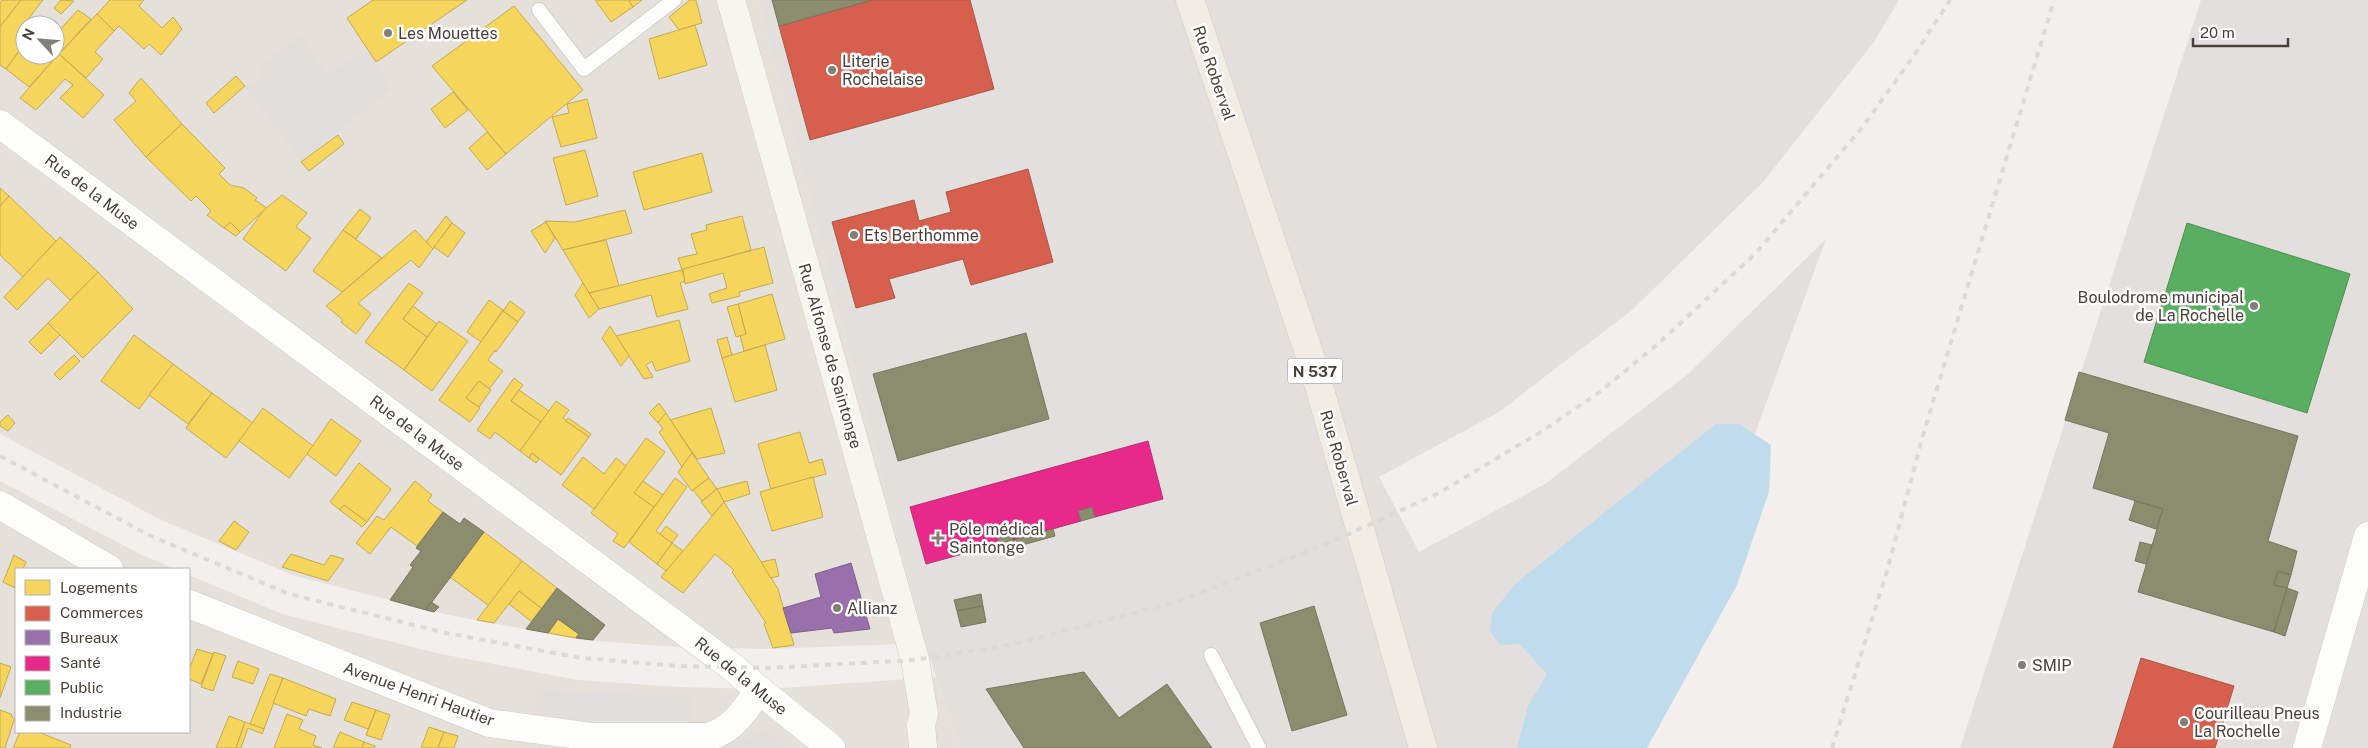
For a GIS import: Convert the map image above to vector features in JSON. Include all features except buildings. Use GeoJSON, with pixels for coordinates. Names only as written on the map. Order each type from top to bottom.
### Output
{"type":"FeatureCollection","features":[{"type":"Feature","properties":{"kind":"main road","name":"Rue Alfonse de Saintonge"},"geometry":{"type":"LineString","coordinates":[[731,0],[915,660],[924,714],[921,726],[926,747]]}},
{"type":"Feature","properties":{"kind":"main road","name":"Rue Roberval"},"geometry":{"type":"LineString","coordinates":[[1190,0],[1312,362],[1423,748]]}},
{"type":"Feature","properties":{"kind":"street","name":"Rue de la Muse"},"geometry":{"type":"LineString","coordinates":[[0,124],[708,648],[831,748]]}},
{"type":"Feature","properties":{"kind":"street"},"geometry":{"type":"LineString","coordinates":[[0,505],[107,568]]}},
{"type":"Feature","properties":{"kind":"street"},"geometry":{"type":"LineString","coordinates":[[2307,748],[2368,536]]}},
{"type":"Feature","properties":{"kind":"street","name":"Avenue Henri Hautier"},"geometry":{"type":"LineString","coordinates":[[190,604],[489,723],[591,742],[708,737],[721,733],[732,725],[760,690]]}},
{"type":"Feature","properties":{"kind":"lane"},"geometry":{"type":"LineString","coordinates":[[540,10],[584,69],[674,0]]}},
{"type":"Feature","properties":{"kind":"lane"},"geometry":{"type":"LineString","coordinates":[[1212,655],[1259,748]]}},
{"type":"Feature","properties":{"kind":"shaded area"},"geometry":{"type":"Polygon","coordinates":[[[0,0],[758,0],[925,643],[769,649],[679,647],[583,640],[449,615],[295,576],[159,519],[0,434],[0,0]]]}},
{"type":"Feature","properties":{"kind":"shaded area"},"geometry":{"type":"Polygon","coordinates":[[[758,0],[1899,0],[1873,43],[1763,182],[1632,310],[1499,412],[1379,477],[1419,552],[1545,484],[1688,374],[1826,239],[1640,748],[960,748],[925,643],[758,0]]]}},
{"type":"Feature","properties":{"kind":"shaded area"},"geometry":{"type":"Polygon","coordinates":[[[2201,0],[2368,0],[2368,748],[1960,748],[2201,0]]]}},
{"type":"Feature","properties":{"kind":"shaded area"},"geometry":{"type":"Polygon","coordinates":[[[301,35],[327,75],[367,48],[391,89],[301,162],[245,86],[263,77],[259,67],[301,35]]]}},
{"type":"Feature","properties":{"kind":"shaded area"},"geometry":{"type":"Polygon","coordinates":[[[0,481],[142,555],[173,568],[15,568],[15,733],[190,733],[190,575],[282,614],[441,654],[578,680],[678,687],[769,689],[936,677],[960,748],[0,748],[0,481]]]}},
{"type":"Feature","properties":{"kind":"shaded area"},"geometry":{"type":"Polygon","coordinates":[[[537,689],[693,698],[689,737],[534,729],[537,689]]]}},
{"type":"Feature","properties":{"kind":"shaded area"},"geometry":{"type":"Polygon","coordinates":[[[732,725],[746,740],[762,728],[786,748],[704,748],[732,725]]]}},
{"type":"Feature","properties":{"kind":"water"},"geometry":{"type":"Polygon","coordinates":[[[1716,424],[1739,424],[1771,445],[1769,492],[1737,585],[1647,748],[1517,748],[1528,706],[1547,674],[1519,644],[1500,645],[1490,631],[1492,613],[1516,583],[1716,424]]]}},
{"type":"Feature","properties":{"kind":"railway"},"geometry":{"type":"LineString","coordinates":[[0,456],[151,536],[289,594],[446,633],[581,658],[679,666],[769,668],[915,660],[1015,644],[1176,602],[1329,543],[1439,493],[1544,430],[1601,391],[1659,343],[1755,254],[1861,129],[1913,57],[1950,0]]}},
{"type":"Feature","properties":{"kind":"railway"},"geometry":{"type":"LineString","coordinates":[[1832,748],[1887,571],[1923,435],[2054,0]]}},
{"type":"Feature","properties":{"kind":"place","name":"Les Mouettes"},"geometry":{"type":"Point","coordinates":[388,33]}},
{"type":"Feature","properties":{"kind":"place","name":"Literie Rochelaise"},"geometry":{"type":"Point","coordinates":[832,70]}},
{"type":"Feature","properties":{"kind":"place","name":"Ets Berthomme"},"geometry":{"type":"Point","coordinates":[854,235]}},
{"type":"Feature","properties":{"kind":"place","name":"Boulodrome municipal de La Rochelle"},"geometry":{"type":"Point","coordinates":[2254,306]}},
{"type":"Feature","properties":{"kind":"place","name":"Pôle médical Saintonge"},"geometry":{"type":"Point","coordinates":[938,538]}},
{"type":"Feature","properties":{"kind":"place","name":"Allianz"},"geometry":{"type":"Point","coordinates":[837,608]}},
{"type":"Feature","properties":{"kind":"place","name":"SMIP"},"geometry":{"type":"Point","coordinates":[2022,665]}},
{"type":"Feature","properties":{"kind":"place","name":"Courilleau Pneus La Rochelle"},"geometry":{"type":"Point","coordinates":[2184,722]}}]}
